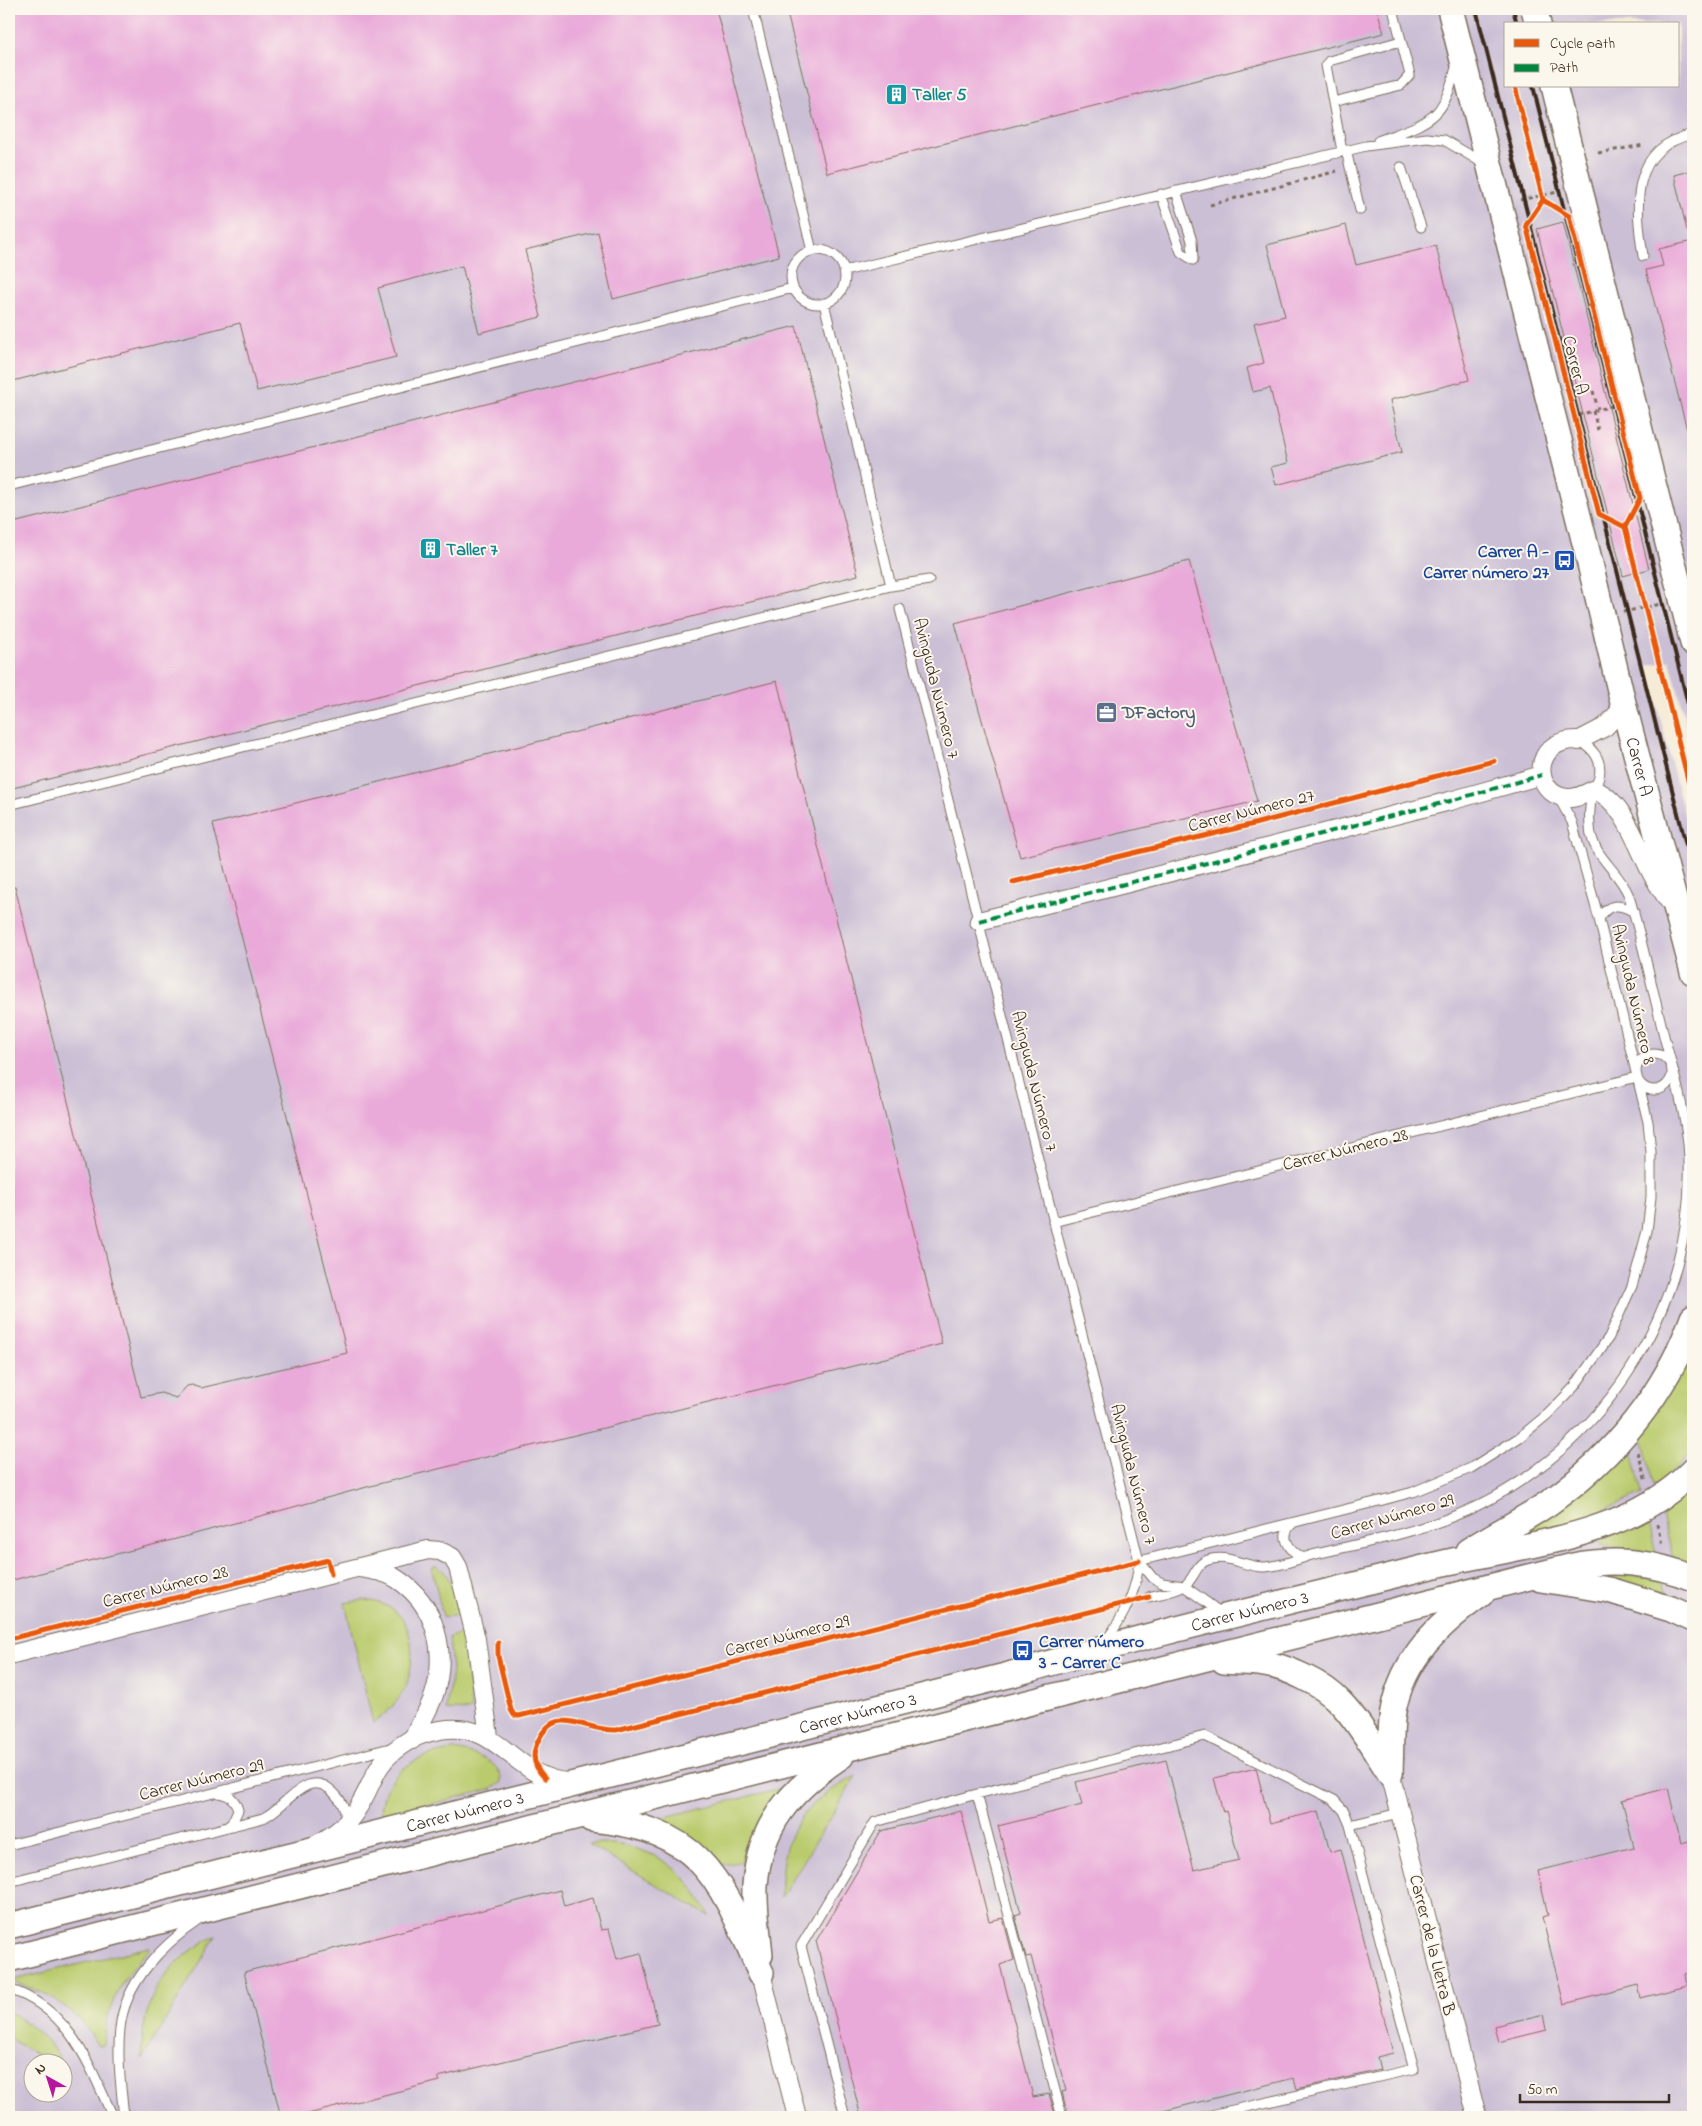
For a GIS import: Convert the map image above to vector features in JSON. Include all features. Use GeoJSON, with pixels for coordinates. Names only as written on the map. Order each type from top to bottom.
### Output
{"type":"FeatureCollection","features":[{"type":"Feature","properties":{"kind":"main road","name":"Carrer A"},"geometry":{"type":"LineString","coordinates":[[1450,9],[1599,598],[1624,707],[1693,972]]}},
{"type":"Feature","properties":{"kind":"main road"},"geometry":{"type":"LineString","coordinates":[[1534,9],[1537,22]]}},
{"type":"Feature","properties":{"kind":"main road"},"geometry":{"type":"LineString","coordinates":[[1554,88],[1693,643]]}},
{"type":"Feature","properties":{"kind":"main road"},"geometry":{"type":"LineString","coordinates":[[1452,1560],[1550,1502],[1601,1459],[1649,1404],[1676,1360],[1693,1318]]}},
{"type":"Feature","properties":{"kind":"main road","name":"Carrer Número 3"},"geometry":{"type":"LineString","coordinates":[[9,1926],[1000,1678],[1099,1650],[1452,1560],[1595,1528],[1652,1503],[1676,1486],[1693,1470]]}},
{"type":"Feature","properties":{"kind":"main road","name":"Carrer Número 3"},"geometry":{"type":"LineString","coordinates":[[9,1959],[1199,1659],[1598,1562],[1623,1561],[1653,1566],[1693,1578]]}},
{"type":"Feature","properties":{"kind":"main road"},"geometry":{"type":"LineString","coordinates":[[1528,1578],[1609,1590],[1671,1609],[1693,1619]]}},
{"type":"Feature","properties":{"kind":"main road"},"geometry":{"type":"LineString","coordinates":[[1390,1772],[1393,1712],[1406,1671],[1420,1649],[1437,1629],[1459,1610],[1490,1588]]}},
{"type":"Feature","properties":{"kind":"main road"},"geometry":{"type":"LineString","coordinates":[[1199,1659],[1260,1663],[1304,1678],[1322,1688],[1340,1702],[1358,1724],[1390,1772]]}},
{"type":"Feature","properties":{"kind":"main road"},"geometry":{"type":"LineString","coordinates":[[761,1973],[755,1887],[763,1842],[770,1824],[801,1787],[819,1771],[853,1747]]}},
{"type":"Feature","properties":{"kind":"main road"},"geometry":{"type":"LineString","coordinates":[[573,1818],[621,1822],[668,1838],[690,1852],[708,1868],[730,1902],[761,1973]]}},
{"type":"Feature","properties":{"kind":"street"},"geometry":{"type":"LineString","coordinates":[[1624,707],[1605,727],[1577,741],[1559,742],[1551,747],[1542,763],[1542,775],[1550,790],[1558,796],[1568,799],[1578,798],[1593,790],[1599,792],[1613,803],[1633,834],[1653,875],[1680,918]]}},
{"type":"Feature","properties":{"kind":"street"},"geometry":{"type":"LineString","coordinates":[[979,921],[1450,801],[1542,775]]}},
{"type":"Feature","properties":{"kind":"street","name":"Carrer Número 28"},"geometry":{"type":"LineString","coordinates":[[9,1655],[428,1550],[440,1551],[452,1557],[458,1567],[476,1639],[489,1737]]}},
{"type":"Feature","properties":{"kind":"street"},"geometry":{"type":"LineString","coordinates":[[358,1567],[381,1572],[396,1579],[423,1604],[433,1620],[440,1646],[438,1677],[434,1696],[407,1742]]}},
{"type":"Feature","properties":{"kind":"street"},"geometry":{"type":"LineString","coordinates":[[295,1854],[327,1839],[344,1824],[357,1809],[374,1774],[385,1759],[407,1742],[430,1732],[452,1728],[472,1730],[489,1737],[532,1772],[556,1782],[582,1783]]}},
{"type":"Feature","properties":{"kind":"street","name":"Carrer de la Lletra B"},"geometry":{"type":"LineString","coordinates":[[1390,1772],[1477,2117]]}},
{"type":"Feature","properties":{"kind":"street"},"geometry":{"type":"LineString","coordinates":[[761,1973],[797,2117]]}},
{"type":"Feature","properties":{"kind":"lane"},"geometry":{"type":"LineString","coordinates":[[753,9],[812,251]]}},
{"type":"Feature","properties":{"kind":"lane"},"geometry":{"type":"LineString","coordinates":[[1333,102],[1401,85],[1410,75],[1393,9]]}},
{"type":"Feature","properties":{"kind":"lane"},"geometry":{"type":"LineString","coordinates":[[1360,210],[1344,150],[1326,66],[1329,61],[1401,41]]}},
{"type":"Feature","properties":{"kind":"lane"},"geometry":{"type":"LineString","coordinates":[[1366,146],[1425,121],[1438,111],[1446,97],[1461,53]]}},
{"type":"Feature","properties":{"kind":"lane"},"geometry":{"type":"LineString","coordinates":[[1643,256],[1638,202],[1645,172],[1650,160],[1668,142],[1693,134]]}},
{"type":"Feature","properties":{"kind":"lane"},"geometry":{"type":"LineString","coordinates":[[844,271],[1366,146],[1427,138],[1444,140],[1478,160],[1494,178]]}},
{"type":"Feature","properties":{"kind":"lane"},"geometry":{"type":"LineString","coordinates":[[1401,167],[1421,227]]}},
{"type":"Feature","properties":{"kind":"lane"},"geometry":{"type":"LineString","coordinates":[[1161,194],[1181,252],[1193,260],[1192,242],[1176,191]]}},
{"type":"Feature","properties":{"kind":"lane"},"geometry":{"type":"LineString","coordinates":[[821,250],[830,253],[840,262],[844,271],[844,285],[840,293],[833,300],[824,304],[806,302],[798,296],[793,288],[791,274],[794,265],[803,254],[812,251],[821,250]]}},
{"type":"Feature","properties":{"kind":"lane"},"geometry":{"type":"LineString","coordinates":[[9,486],[793,288]]}},
{"type":"Feature","properties":{"kind":"lane"},"geometry":{"type":"LineString","coordinates":[[824,304],[891,586]]}},
{"type":"Feature","properties":{"kind":"lane"},"geometry":{"type":"LineString","coordinates":[[9,805],[891,586],[930,580]]}},
{"type":"Feature","properties":{"kind":"lane","name":"Avinguda Número 7"},"geometry":{"type":"LineString","coordinates":[[900,609],[1139,1561],[1137,1580],[1129,1602],[1099,1650]]}},
{"type":"Feature","properties":{"kind":"lane"},"geometry":{"type":"LineString","coordinates":[[1577,741],[1592,750],[1598,758],[1599,778],[1593,790]]}},
{"type":"Feature","properties":{"kind":"lane","name":"Avinguda Número 8"},"geometry":{"type":"LineString","coordinates":[[1593,790],[1590,828],[1594,845],[1598,853],[1626,886],[1672,1068]]}},
{"type":"Feature","properties":{"kind":"lane","name":"Avinguda Número 8"},"geometry":{"type":"LineString","coordinates":[[1558,796],[1572,822],[1599,919],[1637,1077]]}},
{"type":"Feature","properties":{"kind":"lane","name":"Avinguda Número 8"},"geometry":{"type":"LineString","coordinates":[[1599,919],[1603,912],[1613,906],[1619,905],[1634,912]]}},
{"type":"Feature","properties":{"kind":"lane"},"geometry":{"type":"LineString","coordinates":[[1650,1055],[1661,1055],[1666,1058],[1672,1068],[1673,1074],[1667,1085],[1656,1090],[1644,1087],[1636,1072],[1640,1061],[1650,1055]]}},
{"type":"Feature","properties":{"kind":"lane","name":"Carrer Número 29"},"geometry":{"type":"LineString","coordinates":[[1184,1586],[1205,1560],[1216,1558],[1266,1567],[1414,1529],[1471,1509],[1522,1480],[1549,1461],[1573,1440],[1611,1399],[1628,1375],[1662,1312],[1676,1266],[1688,1197],[1688,1143],[1672,1068]]}},
{"type":"Feature","properties":{"kind":"lane","name":"Carrer Número 29"},"geometry":{"type":"LineString","coordinates":[[1139,1561],[1413,1492],[1471,1468],[1520,1437],[1548,1414],[1574,1387],[1594,1360],[1621,1312],[1632,1286],[1647,1230],[1651,1197],[1652,1152],[1648,1122],[1637,1077]]}},
{"type":"Feature","properties":{"kind":"lane","name":"Carrer Número 28"},"geometry":{"type":"LineString","coordinates":[[1053,1222],[1637,1077]]}},
{"type":"Feature","properties":{"kind":"lane"},"geometry":{"type":"LineString","coordinates":[[1293,1523],[1286,1531],[1285,1538],[1290,1549],[1302,1558]]}},
{"type":"Feature","properties":{"kind":"lane","name":"Avinguda Número 7"},"geometry":{"type":"LineString","coordinates":[[1139,1561],[1153,1578],[1162,1583],[1184,1586],[1228,1617]]}},
{"type":"Feature","properties":{"kind":"lane"},"geometry":{"type":"LineString","coordinates":[[1149,1597],[1184,1586]]}},
{"type":"Feature","properties":{"kind":"lane"},"geometry":{"type":"LineString","coordinates":[[845,2117],[801,1946],[875,1822],[976,1794],[1205,1736],[1334,1800],[1344,1811],[1350,1825],[1414,2069],[1202,2117]]}},
{"type":"Feature","properties":{"kind":"lane","name":"Carrer Número 29"},"geometry":{"type":"LineString","coordinates":[[9,1845],[407,1742]]}},
{"type":"Feature","properties":{"kind":"lane"},"geometry":{"type":"LineString","coordinates":[[9,1882],[271,1815],[296,1792],[312,1784],[328,1787],[337,1796],[345,1810],[344,1824]]}},
{"type":"Feature","properties":{"kind":"lane"},"geometry":{"type":"LineString","coordinates":[[217,1792],[227,1794],[233,1798],[238,1810],[232,1823],[224,1828]]}},
{"type":"Feature","properties":{"kind":"lane"},"geometry":{"type":"LineString","coordinates":[[976,1794],[1062,2117]]}},
{"type":"Feature","properties":{"kind":"lane"},"geometry":{"type":"LineString","coordinates":[[1350,1825],[1399,1813]]}},
{"type":"Feature","properties":{"kind":"lane"},"geometry":{"type":"LineString","coordinates":[[124,2117],[119,2052],[120,2027],[127,2002],[141,1976],[162,1950],[179,1933],[224,1905]]}},
{"type":"Feature","properties":{"kind":"lane"},"geometry":{"type":"LineString","coordinates":[[9,1990],[18,1992],[43,2008],[60,2021],[72,2035],[83,2051],[113,2117]]}},
{"type":"Feature","properties":{"kind":"path"},"geometry":{"type":"LineString","coordinates":[[1598,153],[1668,142]]}},
{"type":"Feature","properties":{"kind":"path"},"geometry":{"type":"LineString","coordinates":[[1210,204],[1349,168]]}},
{"type":"Feature","properties":{"kind":"path"},"geometry":{"type":"LineString","coordinates":[[1540,186],[1543,200],[1540,204]]}},
{"type":"Feature","properties":{"kind":"path"},"geometry":{"type":"LineString","coordinates":[[1517,201],[1566,190]]}},
{"type":"Feature","properties":{"kind":"path"},"geometry":{"type":"LineString","coordinates":[[1593,391],[1598,430]]}},
{"type":"Feature","properties":{"kind":"path"},"geometry":{"type":"LineString","coordinates":[[1577,416],[1615,405]]}},
{"type":"Feature","properties":{"kind":"path"},"geometry":{"type":"LineString","coordinates":[[1643,599],[1648,617]]}},
{"type":"Feature","properties":{"kind":"path"},"geometry":{"type":"LineString","coordinates":[[1620,613],[1668,603]]}},
{"type":"Feature","properties":{"kind":"path"},"geometry":{"type":"LineString","coordinates":[[1636,1444],[1649,1491]]}},
{"type":"Feature","properties":{"kind":"path"},"geometry":{"type":"LineString","coordinates":[[1656,1522],[1662,1548]]}},
{"type":"Feature","properties":{"kind":"shaded area"},"geometry":{"type":"Polygon","coordinates":[[[9,9],[1693,9],[1693,751],[1670,660],[1647,666],[1693,850],[1693,2117],[9,2117],[9,9]]]}},
{"type":"Feature","properties":{"kind":"green space"},"geometry":{"type":"Polygon","coordinates":[[[1693,1343],[1693,1451],[1676,1469],[1654,1487],[1640,1428],[1693,1343]]]}},
{"type":"Feature","properties":{"kind":"green space"},"geometry":{"type":"Polygon","coordinates":[[[1630,1442],[1642,1494],[1554,1531],[1505,1539],[1630,1442]]]}},
{"type":"Feature","properties":{"kind":"green space"},"geometry":{"type":"Polygon","coordinates":[[[1693,1487],[1693,1564],[1673,1558],[1661,1511],[1693,1487]]]}},
{"type":"Feature","properties":{"kind":"green space"},"geometry":{"type":"Polygon","coordinates":[[[1648,1519],[1656,1554],[1600,1545],[1599,1543],[1604,1539],[1648,1519]]]}},
{"type":"Feature","properties":{"kind":"green space"},"geometry":{"type":"Polygon","coordinates":[[[435,1566],[441,1569],[449,1580],[458,1615],[443,1617],[432,1569],[435,1566]]]}},
{"type":"Feature","properties":{"kind":"green space"},"geometry":{"type":"Polygon","coordinates":[[[1594,1574],[1629,1574],[1663,1581],[1668,1599],[1596,1578],[1594,1574]]]}},
{"type":"Feature","properties":{"kind":"green space"},"geometry":{"type":"Polygon","coordinates":[[[363,1600],[383,1604],[398,1614],[409,1633],[412,1655],[409,1678],[405,1688],[391,1707],[373,1723],[345,1603],[363,1600]]]}},
{"type":"Feature","properties":{"kind":"green space"},"geometry":{"type":"Polygon","coordinates":[[[463,1634],[471,1709],[469,1711],[446,1710],[452,1670],[449,1637],[463,1634]]]}},
{"type":"Feature","properties":{"kind":"green space"},"geometry":{"type":"Polygon","coordinates":[[[454,1750],[469,1753],[491,1763],[500,1775],[501,1783],[491,1789],[388,1815],[383,1814],[381,1810],[384,1796],[389,1784],[397,1774],[416,1760],[428,1755],[454,1750]]]}},
{"type":"Feature","properties":{"kind":"green space"},"geometry":{"type":"Polygon","coordinates":[[[856,1776],[781,1898],[781,1876],[784,1857],[789,1840],[797,1824],[807,1810],[821,1798],[837,1786],[856,1776]]]}},
{"type":"Feature","properties":{"kind":"green space"},"geometry":{"type":"Polygon","coordinates":[[[786,1787],[767,1813],[757,1831],[745,1861],[723,1865],[709,1850],[693,1838],[656,1822],[657,1819],[786,1787]]]}},
{"type":"Feature","properties":{"kind":"green space"},"geometry":{"type":"Polygon","coordinates":[[[602,1843],[638,1849],[667,1863],[690,1885],[709,1916],[588,1844],[602,1843]]]}},
{"type":"Feature","properties":{"kind":"green space"},"geometry":{"type":"Polygon","coordinates":[[[215,1936],[142,2059],[146,2018],[158,1986],[168,1971],[181,1959],[215,1936]]]}},
{"type":"Feature","properties":{"kind":"green space"},"geometry":{"type":"Polygon","coordinates":[[[149,1947],[150,1949],[140,1959],[117,1992],[108,2017],[104,2045],[98,2046],[82,2022],[63,2005],[41,1993],[14,1982],[14,1980],[149,1947]]]}},
{"type":"Feature","properties":{"kind":"green space"},"geometry":{"type":"Polygon","coordinates":[[[9,2013],[37,2031],[57,2054],[36,2054],[9,2038],[9,2013]]]}},
{"type":"Feature","properties":{"kind":"building"},"geometry":{"type":"Polygon","coordinates":[[[9,9],[716,9],[779,256],[613,299],[598,232],[525,250],[541,317],[479,333],[462,266],[378,288],[396,357],[257,391],[240,323],[9,382],[9,9]]]}},
{"type":"Feature","properties":{"kind":"building"},"geometry":{"type":"Polygon","coordinates":[[[786,9],[1377,9],[1384,33],[827,173],[786,9]]]}},
{"type":"Feature","properties":{"kind":"building"},"geometry":{"type":"Polygon","coordinates":[[[1693,170],[1693,230],[1687,231],[1674,175],[1693,170]]]}},
{"type":"Feature","properties":{"kind":"building"},"geometry":{"type":"Polygon","coordinates":[[[1563,222],[1649,569],[1623,576],[1537,229],[1563,222]]]}},
{"type":"Feature","properties":{"kind":"building"},"geometry":{"type":"Polygon","coordinates":[[[1346,225],[1356,265],[1436,246],[1469,380],[1390,400],[1402,452],[1276,485],[1271,467],[1288,463],[1270,388],[1253,392],[1247,368],[1264,363],[1254,323],[1285,316],[1267,245],[1346,225]]]}},
{"type":"Feature","properties":{"kind":"building"},"geometry":{"type":"Polygon","coordinates":[[[1693,241],[1693,433],[1688,434],[1646,270],[1663,266],[1659,249],[1693,241]]]}},
{"type":"Feature","properties":{"kind":"building","name":"Taller 7"},"geometry":{"type":"Polygon","coordinates":[[[796,326],[858,575],[9,789],[9,524],[796,326]]]}},
{"type":"Feature","properties":{"kind":"building","name":"DFactory"},"geometry":{"type":"Polygon","coordinates":[[[1189,561],[1257,801],[1020,857],[955,623],[1189,561]]]}},
{"type":"Feature","properties":{"kind":"building"},"geometry":{"type":"Polygon","coordinates":[[[777,681],[942,1344],[378,1484],[176,1539],[9,1581],[9,887],[15,887],[141,1397],[161,1393],[176,1398],[187,1386],[192,1385],[201,1388],[347,1353],[213,824],[777,681]]]}},
{"type":"Feature","properties":{"kind":"building"},"geometry":{"type":"Polygon","coordinates":[[[1166,1760],[1194,1870],[1239,1860],[1226,1811],[1223,1812],[1214,1778],[1256,1768],[1270,1823],[1319,1811],[1330,1852],[1341,1849],[1393,2053],[1377,2057],[1380,2070],[1297,2089],[1294,2078],[1140,2117],[1068,2117],[1062,2092],[1066,2091],[1031,1956],[1026,1957],[1015,1915],[1021,1913],[998,1826],[1082,1805],[1076,1782],[1166,1760]]]}},
{"type":"Feature","properties":{"kind":"building"},"geometry":{"type":"Polygon","coordinates":[[[1668,1788],[1681,1843],[1693,1840],[1693,1972],[1685,1974],[1687,1986],[1641,1998],[1638,1985],[1564,2004],[1542,1917],[1548,1915],[1538,1871],[1634,1847],[1622,1800],[1668,1788]]]}},
{"type":"Feature","properties":{"kind":"building"},"geometry":{"type":"Polygon","coordinates":[[[961,1811],[989,1921],[1003,1918],[1014,1960],[1000,1965],[1033,2097],[1049,2094],[1056,2117],[861,2117],[816,1941],[881,1831],[961,1811]]]}},
{"type":"Feature","properties":{"kind":"building"},"geometry":{"type":"Polygon","coordinates":[[[560,1890],[564,1906],[593,1898],[601,1930],[609,1929],[617,1959],[641,1953],[658,2024],[438,2077],[440,2081],[296,2117],[281,2117],[244,1972],[560,1890]]]}},
{"type":"Feature","properties":{"kind":"building"},"geometry":{"type":"Polygon","coordinates":[[[1544,2014],[1547,2030],[1498,2042],[1494,2026],[1544,2014]]]}},
{"type":"Feature","properties":{"kind":"railway"},"geometry":{"type":"LineString","coordinates":[[1476,9],[1693,873]]}},
{"type":"Feature","properties":{"kind":"railway"},"geometry":{"type":"LineString","coordinates":[[1513,9],[1516,22]]}},
{"type":"Feature","properties":{"kind":"railway"},"geometry":{"type":"LineString","coordinates":[[1534,88],[1693,724]]}},
{"type":"Feature","properties":{"kind":"marked path"},"geometry":{"type":"LineString","coordinates":[[979,921],[1450,801],[1542,775]]}},
{"type":"Feature","properties":{"kind":"cycle path"},"geometry":{"type":"LineString","coordinates":[[1515,88],[1543,200],[1569,216],[1640,498],[1625,527],[1693,800]]}},
{"type":"Feature","properties":{"kind":"cycle path"},"geometry":{"type":"LineString","coordinates":[[1543,200],[1526,225],[1599,514],[1625,527]]}},
{"type":"Feature","properties":{"kind":"cycle path","name":"Carrer Número 27"},"geometry":{"type":"LineString","coordinates":[[1013,882],[1254,824],[1494,761]]}},
{"type":"Feature","properties":{"kind":"cycle path"},"geometry":{"type":"LineString","coordinates":[[9,1639],[328,1560],[331,1574]]}},
{"type":"Feature","properties":{"kind":"cycle path"},"geometry":{"type":"LineString","coordinates":[[498,1643],[498,1656],[511,1710],[514,1715],[519,1716],[1139,1561]]}},
{"type":"Feature","properties":{"kind":"cycle path"},"geometry":{"type":"LineString","coordinates":[[545,1778],[535,1764],[536,1746],[543,1732],[551,1724],[560,1721],[570,1721],[616,1730],[1149,1597]]}},
{"type":"Feature","properties":{"kind":"place","name":"Taller 5"},"geometry":{"type":"Point","coordinates":[896,94]}},
{"type":"Feature","properties":{"kind":"place","name":"Taller 7"},"geometry":{"type":"Point","coordinates":[430,549]}},
{"type":"Feature","properties":{"kind":"place","name":"Carrer A - Carrer número 27"},"geometry":{"type":"Point","coordinates":[1565,561]}},
{"type":"Feature","properties":{"kind":"place","name":"DFactory"},"geometry":{"type":"Point","coordinates":[1106,712]}},
{"type":"Feature","properties":{"kind":"place","name":"Carrer número 3 - Carrer C"},"geometry":{"type":"Point","coordinates":[1023,1651]}}]}
